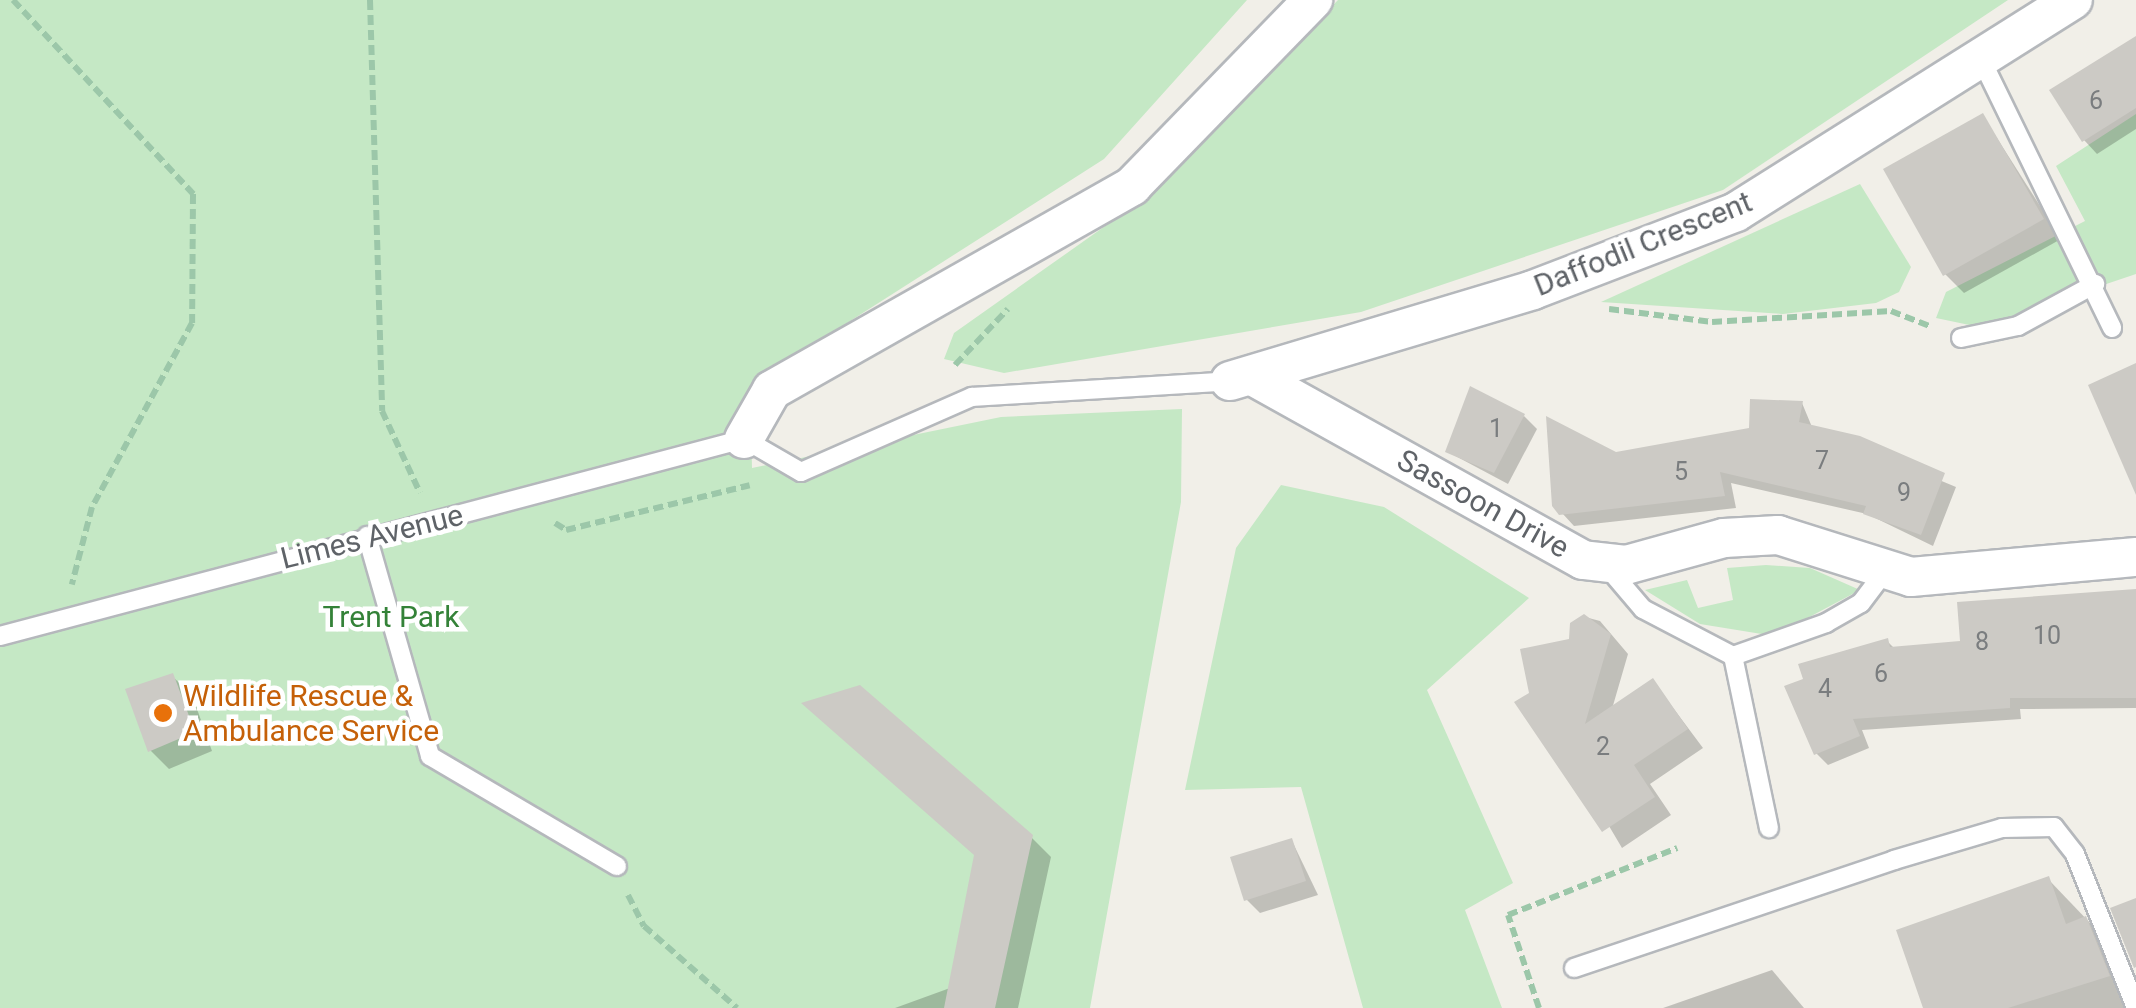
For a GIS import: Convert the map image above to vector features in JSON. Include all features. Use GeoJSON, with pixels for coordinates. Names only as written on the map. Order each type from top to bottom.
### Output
{"type":"FeatureCollection","features":[{"type":"Feature","properties":{"kind":"street"},"geometry":{"type":"LineString","coordinates":[[744,439],[772,390],[1132,186],[1313,0]]}},
{"type":"Feature","properties":{"kind":"street","name":"Daffodil Crescent"},"geometry":{"type":"LineString","coordinates":[[1243,380],[1532,290],[1736,212],[2073,0]]}},
{"type":"Feature","properties":{"kind":"street","name":"Sassoon Drive"},"geometry":{"type":"LineString","coordinates":[[1243,380],[1605,564],[1778,535],[1911,576],[2136,558]]}},
{"type":"Feature","properties":{"kind":"lane"},"geometry":{"type":"LineString","coordinates":[[1982,60],[2095,284],[2112,328]]}},
{"type":"Feature","properties":{"kind":"lane"},"geometry":{"type":"LineString","coordinates":[[1961,338],[2018,326],[2095,284]]}},
{"type":"Feature","properties":{"kind":"lane"},"geometry":{"type":"LineString","coordinates":[[744,439],[802,472],[972,397],[1243,380]]}},
{"type":"Feature","properties":{"kind":"lane","name":"Limes Avenue"},"geometry":{"type":"LineString","coordinates":[[0,636],[744,439]]}},
{"type":"Feature","properties":{"kind":"lane"},"geometry":{"type":"LineString","coordinates":[[367,536],[430,756],[617,866]]}},
{"type":"Feature","properties":{"kind":"lane"},"geometry":{"type":"LineString","coordinates":[[1605,564],[1643,609],[1733,656],[1772,649],[1838,617],[1886,570]]}},
{"type":"Feature","properties":{"kind":"lane"},"geometry":{"type":"LineString","coordinates":[[1733,656],[1769,828]]}},
{"type":"Feature","properties":{"kind":"lane"},"geometry":{"type":"LineString","coordinates":[[1574,968],[1894,860],[2002,828],[2054,826],[2075,854],[2136,1008]]}},
{"type":"Feature","properties":{"kind":"path"},"geometry":{"type":"LineString","coordinates":[[13,0],[193,194],[192,324],[92,507],[63,619]]}},
{"type":"Feature","properties":{"kind":"path"},"geometry":{"type":"LineString","coordinates":[[370,0],[382,411],[433,522]]}},
{"type":"Feature","properties":{"kind":"path"},"geometry":{"type":"LineString","coordinates":[[1532,290],[1712,322],[1891,311],[1961,338]]}},
{"type":"Feature","properties":{"kind":"path"},"geometry":{"type":"LineString","coordinates":[[1539,1008],[1508,915],[1677,848]]}},
{"type":"Feature","properties":{"kind":"path"},"geometry":{"type":"LineString","coordinates":[[617,866],[644,926],[737,1008]]}},
{"type":"Feature","properties":{"kind":"green space","name":"Trent Park"},"geometry":{"type":"Polygon","coordinates":[[[0,0],[1247,0],[1104,159],[750,385],[752,468],[1001,417],[1182,409],[1181,502],[1090,1008],[0,1008],[0,0]]]}},
{"type":"Feature","properties":{"kind":"green space"},"geometry":{"type":"Polygon","coordinates":[[[1338,0],[2008,0],[1723,190],[1361,312],[1004,373],[944,359],[954,333],[1149,195],[1338,0]]]}},
{"type":"Feature","properties":{"kind":"green space"},"geometry":{"type":"Polygon","coordinates":[[[2136,114],[2136,274],[1979,327],[1936,318],[1946,292],[2085,221],[2056,166],[2136,114]]]}},
{"type":"Feature","properties":{"kind":"green space"},"geometry":{"type":"Polygon","coordinates":[[[1860,184],[1911,267],[1899,292],[1876,303],[1783,314],[1601,302],[1860,184]]]}},
{"type":"Feature","properties":{"kind":"green space"},"geometry":{"type":"Polygon","coordinates":[[[1281,485],[1384,507],[1529,598],[1427,690],[1513,883],[1465,910],[1502,1008],[1363,1008],[1301,787],[1185,790],[1236,548],[1281,485]]]}},
{"type":"Feature","properties":{"kind":"green space"},"geometry":{"type":"Polygon","coordinates":[[[1727,568],[1810,568],[1860,590],[1774,636],[1700,624],[1645,590],[1687,580],[1698,608],[1733,600],[1727,568]]]}},
{"type":"Feature","properties":{"kind":"building"},"geometry":{"type":"Polygon","coordinates":[[[2136,36],[2136,108],[2082,142],[2049,90],[2136,36]]]}},
{"type":"Feature","properties":{"kind":"building"},"geometry":{"type":"Polygon","coordinates":[[[1983,113],[2044,219],[1943,276],[1883,169],[1983,113]]]}},
{"type":"Feature","properties":{"kind":"building"},"geometry":{"type":"Polygon","coordinates":[[[2136,363],[2136,495],[2088,385],[2136,363]]]}},
{"type":"Feature","properties":{"kind":"building"},"geometry":{"type":"Polygon","coordinates":[[[1470,386],[1525,414],[1494,473],[1445,452],[1470,386]]]}},
{"type":"Feature","properties":{"kind":"building"},"geometry":{"type":"Polygon","coordinates":[[[1750,399],[1803,401],[1799,422],[1860,436],[1945,473],[1921,535],[1863,514],[1866,506],[1720,472],[1725,496],[1559,515],[1552,506],[1546,416],[1616,452],[1749,428],[1750,399]]]}},
{"type":"Feature","properties":{"kind":"building"},"geometry":{"type":"Polygon","coordinates":[[[2136,589],[2136,698],[2010,698],[2010,708],[1853,719],[1860,736],[1814,755],[1784,686],[1803,679],[1798,664],[1888,638],[1890,647],[1960,641],[1957,602],[2136,589]]]}},
{"type":"Feature","properties":{"kind":"building"},"geometry":{"type":"Polygon","coordinates":[[[1584,614],[1611,634],[1585,724],[1653,678],[1688,729],[1634,765],[1655,797],[1602,832],[1514,702],[1529,693],[1520,649],[1569,639],[1570,623],[1584,614]]]}},
{"type":"Feature","properties":{"kind":"building"},"geometry":{"type":"Polygon","coordinates":[[[173,673],[195,732],[148,752],[125,689],[173,673]]]}},
{"type":"Feature","properties":{"kind":"building"},"geometry":{"type":"Polygon","coordinates":[[[860,685],[1033,835],[995,1008],[944,1008],[974,855],[801,703],[860,685]]]}},
{"type":"Feature","properties":{"kind":"building"},"geometry":{"type":"Polygon","coordinates":[[[1292,838],[1306,881],[1244,901],[1230,857],[1292,838]]]}},
{"type":"Feature","properties":{"kind":"building"},"geometry":{"type":"Polygon","coordinates":[[[2049,876],[2066,924],[2086,916],[2110,976],[2008,1008],[1923,1008],[1896,930],[2049,876]]]}},
{"type":"Feature","properties":{"kind":"building"},"geometry":{"type":"Polygon","coordinates":[[[2136,898],[2136,967],[2134,968],[2110,908],[2136,898]]]}},
{"type":"Feature","properties":{"kind":"place","name":"Wildlife Rescue & Ambulance Service"},"geometry":{"type":"Point","coordinates":[163,713]}}]}
